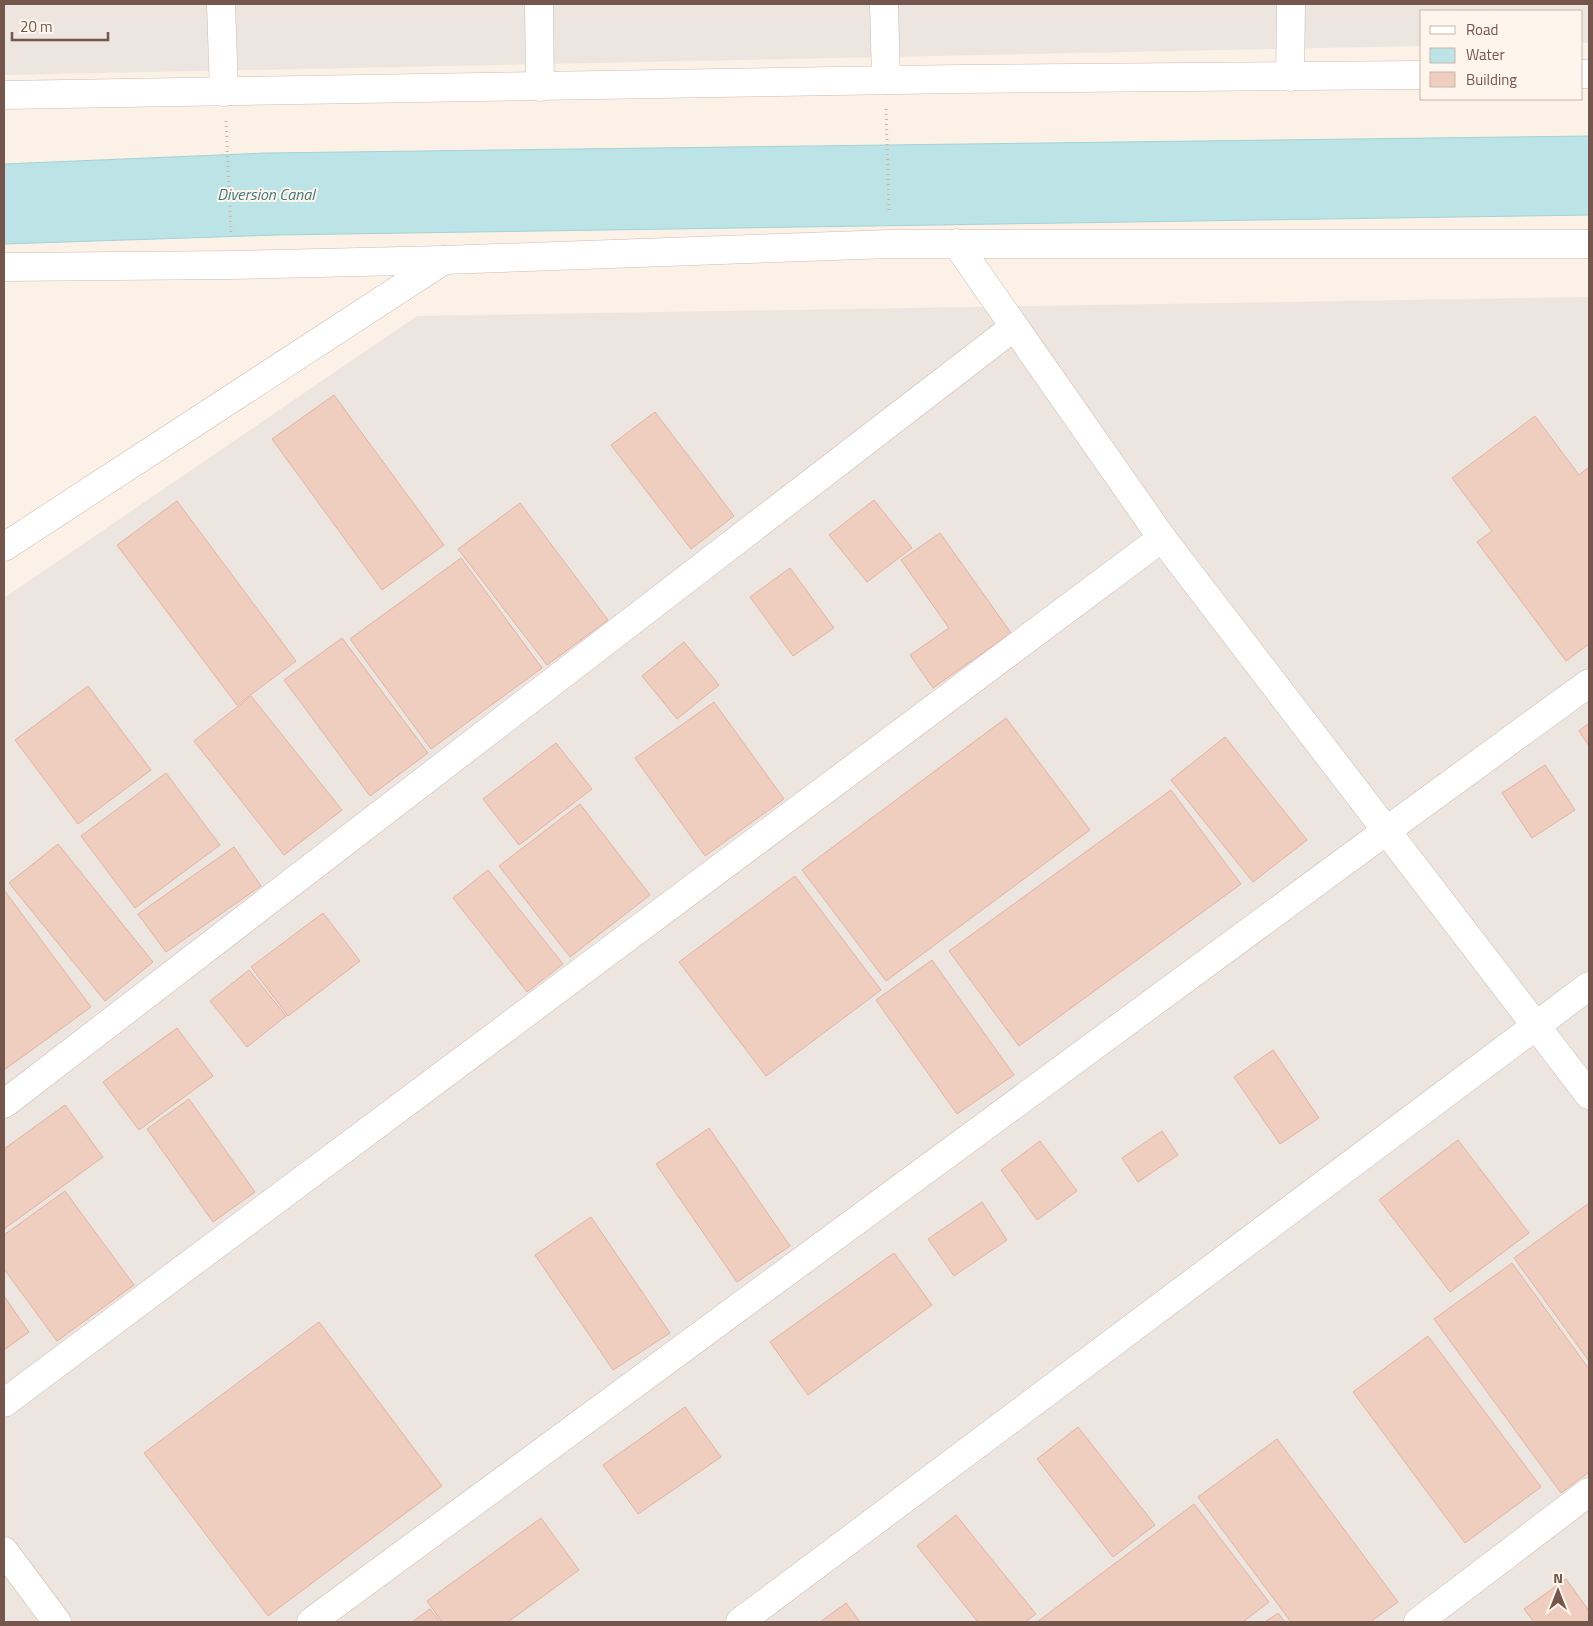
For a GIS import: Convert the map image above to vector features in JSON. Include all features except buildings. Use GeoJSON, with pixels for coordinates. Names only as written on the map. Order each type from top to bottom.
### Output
{"type":"FeatureCollection","features":[{"type":"Feature","properties":{"kind":"street"},"geometry":{"type":"LineString","coordinates":[[222,4],[224,92]]}},
{"type":"Feature","properties":{"kind":"street"},"geometry":{"type":"LineString","coordinates":[[539,4],[540,87]]}},
{"type":"Feature","properties":{"kind":"street"},"geometry":{"type":"LineString","coordinates":[[884,4],[886,80]]}},
{"type":"Feature","properties":{"kind":"street"},"geometry":{"type":"LineString","coordinates":[[1290,77],[1291,4]]}},
{"type":"Feature","properties":{"kind":"street"},"geometry":{"type":"LineString","coordinates":[[4,95],[886,80],[1420,76]]}},
{"type":"Feature","properties":{"kind":"street"},"geometry":{"type":"LineString","coordinates":[[956,243],[1162,538],[1589,1095]]}},
{"type":"Feature","properties":{"kind":"street"},"geometry":{"type":"LineString","coordinates":[[4,267],[230,265],[444,260],[870,244],[1589,244]]}},
{"type":"Feature","properties":{"kind":"street"},"geometry":{"type":"LineString","coordinates":[[4,547],[444,260]]}},
{"type":"Feature","properties":{"kind":"street"},"geometry":{"type":"LineString","coordinates":[[4,1104],[1014,327]]}},
{"type":"Feature","properties":{"kind":"street"},"geometry":{"type":"LineString","coordinates":[[4,1403],[1162,538]]}},
{"type":"Feature","properties":{"kind":"street"},"geometry":{"type":"LineString","coordinates":[[311,1622],[1589,683]]}},
{"type":"Feature","properties":{"kind":"street"},"geometry":{"type":"LineString","coordinates":[[740,1622],[1589,986]]}},
{"type":"Feature","properties":{"kind":"street"},"geometry":{"type":"LineString","coordinates":[[1418,1622],[1589,1492]]}},
{"type":"Feature","properties":{"kind":"street"},"geometry":{"type":"LineString","coordinates":[[4,1551],[57,1622]]}},
{"type":"Feature","properties":{"kind":"path"},"geometry":{"type":"LineString","coordinates":[[887,120],[890,222]]}},
{"type":"Feature","properties":{"kind":"path"},"geometry":{"type":"LineString","coordinates":[[227,127],[230,229]]}},
{"type":"Feature","properties":{"kind":"shaded area"},"geometry":{"type":"Polygon","coordinates":[[[4,4],[1589,4],[1589,43],[1583,43],[1583,10],[1420,10],[1420,46],[4,75],[4,4]]]}},
{"type":"Feature","properties":{"kind":"shaded area"},"geometry":{"type":"Polygon","coordinates":[[[1589,297],[1589,1622],[4,1622],[4,598],[417,316],[1589,297]]]}},
{"type":"Feature","properties":{"kind":"water","name":"Diversion Canal"},"geometry":{"type":"Polygon","coordinates":[[[1589,136],[1589,215],[277,235],[4,244],[4,164],[266,153],[1589,136]]]}}]}
